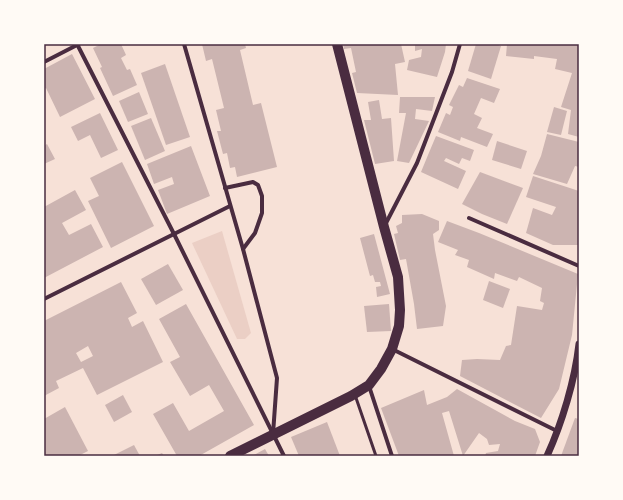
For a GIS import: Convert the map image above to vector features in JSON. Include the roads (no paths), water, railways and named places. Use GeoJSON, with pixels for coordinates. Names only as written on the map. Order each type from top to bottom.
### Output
{"type":"FeatureCollection","features":[{"type":"Feature","properties":{"kind":"main road"},"geometry":{"type":"LineString","coordinates":[[230,456],[369,385],[381,369],[392,349],[399,326],[400,303],[398,277],[337,44]]}},
{"type":"Feature","properties":{"kind":"street"},"geometry":{"type":"LineString","coordinates":[[44,62],[78,44],[284,456]]}},
{"type":"Feature","properties":{"kind":"street"},"geometry":{"type":"LineString","coordinates":[[184,44],[243,249],[277,378],[273,435]]}},
{"type":"Feature","properties":{"kind":"street"},"geometry":{"type":"LineString","coordinates":[[384,227],[417,163],[452,72],[460,44]]}},
{"type":"Feature","properties":{"kind":"street"},"geometry":{"type":"LineString","coordinates":[[225,188],[254,182],[258,185],[262,196],[262,214],[255,233],[243,249]]}},
{"type":"Feature","properties":{"kind":"street"},"geometry":{"type":"LineString","coordinates":[[44,299],[230,206]]}},
{"type":"Feature","properties":{"kind":"street"},"geometry":{"type":"LineString","coordinates":[[470,218],[579,266]]}},
{"type":"Feature","properties":{"kind":"street"},"geometry":{"type":"LineString","coordinates":[[547,456],[569,395],[579,344]]}},
{"type":"Feature","properties":{"kind":"street"},"geometry":{"type":"LineString","coordinates":[[392,349],[557,431]]}},
{"type":"Feature","properties":{"kind":"street"},"geometry":{"type":"LineString","coordinates":[[369,385],[392,456]]}},
{"type":"Feature","properties":{"kind":"lane"},"geometry":{"type":"LineString","coordinates":[[355,393],[376,456]]}}]}
